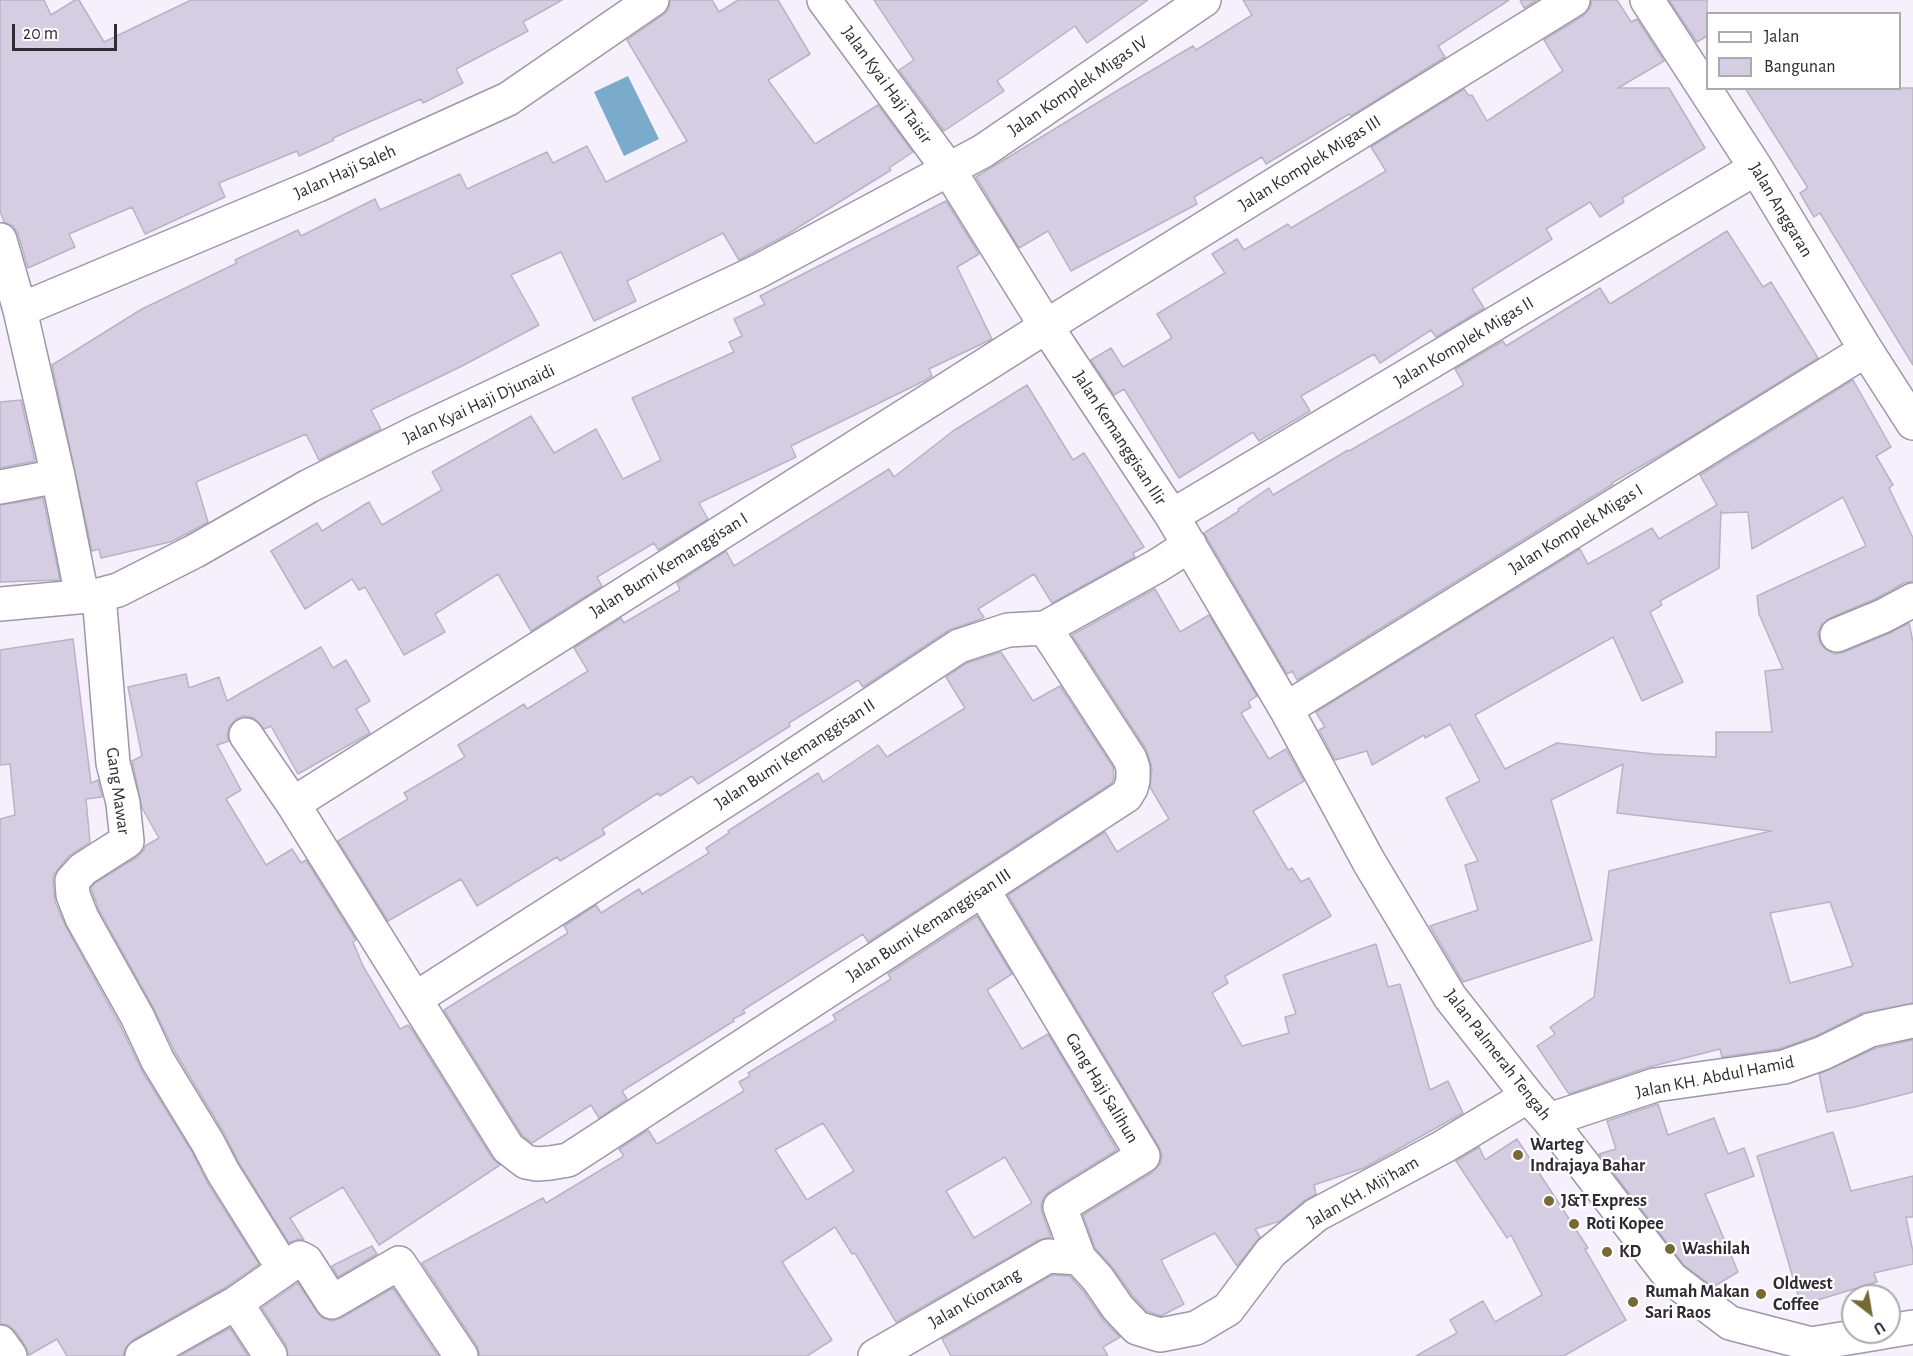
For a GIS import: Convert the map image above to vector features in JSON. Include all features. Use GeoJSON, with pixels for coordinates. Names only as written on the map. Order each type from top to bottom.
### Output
{"type":"FeatureCollection","features":[{"type":"Feature","properties":{"kind":"street","name":"Jalan Haji Saleh"},"geometry":{"type":"LineString","coordinates":[[20,310],[318,185],[508,99],[652,0]]}},
{"type":"Feature","properties":{"kind":"street","name":"Jalan Kyai Haji Taisir"},"geometry":{"type":"LineString","coordinates":[[824,0],[949,170]]}},
{"type":"Feature","properties":{"kind":"street","name":"Jalan Komplek Migas IV"},"geometry":{"type":"LineString","coordinates":[[949,170],[983,151],[1171,9],[1204,0]]}},
{"type":"Feature","properties":{"kind":"street","name":"Jalan Komplek Migas III"},"geometry":{"type":"LineString","coordinates":[[1046,326],[1573,0]]}},
{"type":"Feature","properties":{"kind":"street","name":"Jalan Anggaran"},"geometry":{"type":"LineString","coordinates":[[1647,0],[1756,168],[1913,423]]}},
{"type":"Feature","properties":{"kind":"street","name":"Jalan Komplek Migas II"},"geometry":{"type":"LineString","coordinates":[[1172,516],[1756,168]]}},
{"type":"Feature","properties":{"kind":"street","name":"Jalan Kemanggisan Ilir"},"geometry":{"type":"LineString","coordinates":[[949,170],[1046,326],[1172,516],[1286,709]]}},
{"type":"Feature","properties":{"kind":"street","name":"Jalan Kyai Haji Djunaidi"},"geometry":{"type":"LineString","coordinates":[[0,604],[90,596],[118,590],[309,486],[413,434],[759,271],[949,170]]}},
{"type":"Feature","properties":{"kind":"street","name":"Gang Mawar"},"geometry":{"type":"LineString","coordinates":[[0,240],[20,310],[58,477],[90,596],[113,763],[123,803],[127,841],[83,869],[72,881],[73,895],[82,918],[137,1016],[158,1061],[278,1260],[279,1273]]}},
{"type":"Feature","properties":{"kind":"street","name":"Jalan Bumi Kemanggisan I"},"geometry":{"type":"LineString","coordinates":[[293,804],[1046,326]]}},
{"type":"Feature","properties":{"kind":"street","name":"Jalan Komplek Migas I"},"geometry":{"type":"LineString","coordinates":[[1286,709],[1866,350]]}},
{"type":"Feature","properties":{"kind":"street"},"geometry":{"type":"LineString","coordinates":[[0,487],[58,477]]}},
{"type":"Feature","properties":{"kind":"street","name":"Jalan Bumi Kemanggisan II"},"geometry":{"type":"LineString","coordinates":[[415,999],[751,784],[959,646],[1008,630],[1045,628],[1157,566],[1190,545]]}},
{"type":"Feature","properties":{"kind":"street"},"geometry":{"type":"LineString","coordinates":[[1838,635],[1883,616],[1913,600]]}},
{"type":"Feature","properties":{"kind":"street","name":"Jalan Bumi Kemanggisan III"},"geometry":{"type":"LineString","coordinates":[[415,999],[508,1148],[521,1159],[531,1163],[568,1160],[1126,796],[1133,780],[1130,759],[1045,628]]}},
{"type":"Feature","properties":{"kind":"street","name":"Jalan Palmerah Tengah"},"geometry":{"type":"LineString","coordinates":[[1286,709],[1369,862],[1450,997],[1671,1278],[1761,1344],[1811,1344],[1841,1339]]}},
{"type":"Feature","properties":{"kind":"street"},"geometry":{"type":"LineString","coordinates":[[246,735],[293,804],[415,999]]}},
{"type":"Feature","properties":{"kind":"street","name":"Gang Haji Salihun"},"geometry":{"type":"LineString","coordinates":[[983,890],[1143,1156],[1060,1207],[1079,1258]]}},
{"type":"Feature","properties":{"kind":"street","name":"Jalan KH. Abdul Hamid"},"geometry":{"type":"LineString","coordinates":[[1549,1120],[1655,1084],[1784,1068],[1823,1053],[1869,1030],[1913,1021]]}},
{"type":"Feature","properties":{"kind":"street","name":"Jalan KH. Mij'ham"},"geometry":{"type":"LineString","coordinates":[[1079,1258],[1098,1279],[1118,1308],[1137,1328],[1160,1335],[1196,1329],[1228,1309],[1271,1252],[1316,1215],[1443,1147],[1528,1096]]}},
{"type":"Feature","properties":{"kind":"street","name":"Jalan Kiontang"},"geometry":{"type":"LineString","coordinates":[[875,1356],[1048,1256],[1079,1258]]}},
{"type":"Feature","properties":{"kind":"street"},"geometry":{"type":"LineString","coordinates":[[142,1356],[236,1303],[300,1258],[306,1262],[332,1302],[399,1263],[461,1356]]}},
{"type":"Feature","properties":{"kind":"street"},"geometry":{"type":"LineString","coordinates":[[236,1303],[270,1355]]}},
{"type":"Feature","properties":{"kind":"street"},"geometry":{"type":"LineString","coordinates":[[0,1342],[10,1356]]}},
{"type":"Feature","properties":{"kind":"water"},"geometry":{"type":"Polygon","coordinates":[[[628,76],[659,139],[624,156],[594,92],[628,76]]]}},
{"type":"Feature","properties":{"kind":"building"},"geometry":{"type":"Polygon","coordinates":[[[0,0],[44,0],[51,15],[75,0],[79,0],[104,42],[191,0],[562,0],[523,22],[528,31],[456,69],[463,83],[423,103],[421,99],[333,138],[334,140],[299,156],[297,151],[219,183],[225,197],[145,234],[132,207],[69,234],[75,247],[28,268],[18,234],[13,226],[4,222],[0,211],[0,0]]]}},
{"type":"Feature","properties":{"kind":"building"},"geometry":{"type":"Polygon","coordinates":[[[670,0],[712,0],[719,12],[738,0],[778,0],[810,54],[768,80],[815,144],[878,105],[913,152],[889,168],[891,170],[786,235],[739,260],[723,233],[627,281],[636,301],[594,321],[561,252],[511,275],[539,325],[462,366],[371,410],[381,429],[319,460],[306,434],[196,482],[208,522],[186,534],[170,542],[101,558],[99,549],[92,551],[52,365],[142,309],[237,263],[235,260],[298,230],[301,236],[375,199],[380,210],[460,174],[467,189],[547,152],[553,163],[587,146],[606,182],[687,141],[627,40],[663,15],[669,9],[670,0]]]}},
{"type":"Feature","properties":{"kind":"building"},"geometry":{"type":"Polygon","coordinates":[[[874,0],[1148,0],[1087,43],[1075,26],[997,81],[1004,91],[944,131],[899,70],[914,60],[874,0]]]}},
{"type":"Feature","properties":{"kind":"building"},"geometry":{"type":"Polygon","coordinates":[[[1243,0],[1509,0],[1438,46],[1445,57],[1351,116],[1349,114],[1266,164],[1262,157],[1194,197],[1197,204],[1071,271],[1048,231],[1019,248],[976,177],[1193,46],[1196,50],[1252,15],[1243,0]]]}},
{"type":"Feature","properties":{"kind":"building"},"geometry":{"type":"Polygon","coordinates":[[[1520,0],[1537,0],[1524,8],[1520,0]]]}},
{"type":"Feature","properties":{"kind":"building"},"geometry":{"type":"Polygon","coordinates":[[[1592,0],[1617,0],[1631,22],[1637,19],[1664,61],[1618,88],[1669,88],[1705,148],[1622,198],[1624,202],[1600,217],[1590,202],[1546,229],[1552,239],[1472,289],[1484,308],[1436,337],[1431,330],[1380,363],[1374,354],[1301,396],[1310,411],[1259,441],[1253,432],[1179,478],[1124,389],[1114,395],[1091,360],[1111,348],[1123,367],[1172,338],[1157,314],[1225,273],[1212,254],[1237,239],[1244,250],[1288,224],[1291,228],[1386,171],[1371,147],[1464,89],[1469,96],[1472,95],[1487,121],[1563,71],[1544,40],[1583,16],[1590,8],[1592,0]]]}},
{"type":"Feature","properties":{"kind":"building"},"geometry":{"type":"Polygon","coordinates":[[[1669,0],[1707,0],[1706,37],[1697,42],[1669,0]]]}},
{"type":"Feature","properties":{"kind":"building"},"geometry":{"type":"Polygon","coordinates":[[[1901,88],[1913,88],[1913,365],[1820,213],[1814,217],[1800,193],[1808,188],[1746,90],[1901,90],[1901,88]]]}},
{"type":"Feature","properties":{"kind":"building"},"geometry":{"type":"Polygon","coordinates":[[[946,201],[979,254],[957,267],[992,339],[929,369],[932,376],[924,381],[791,446],[796,457],[699,503],[708,519],[658,550],[654,543],[597,577],[602,586],[531,631],[498,574],[435,614],[445,632],[404,655],[365,587],[359,590],[352,579],[305,609],[271,551],[317,523],[322,531],[369,502],[382,525],[442,490],[432,472],[531,416],[554,453],[596,429],[623,479],[661,460],[632,398],[734,352],[729,342],[742,336],[734,319],[765,304],[760,296],[946,201]]]}},
{"type":"Feature","properties":{"kind":"building"},"geometry":{"type":"Polygon","coordinates":[[[1727,231],[1763,287],[1771,282],[1818,358],[1612,483],[1297,680],[1292,671],[1287,674],[1204,533],[1239,511],[1238,509],[1269,488],[1273,495],[1464,385],[1455,369],[1503,341],[1506,346],[1600,288],[1610,304],[1727,231]]]}},
{"type":"Feature","properties":{"kind":"building"},"geometry":{"type":"Polygon","coordinates":[[[1853,380],[1891,447],[1876,456],[1893,485],[1889,488],[1913,538],[1913,581],[1904,583],[1875,599],[1830,618],[1822,624],[1818,633],[1825,649],[1835,654],[1890,633],[1909,623],[1913,642],[1913,1003],[1862,1013],[1816,1036],[1779,1049],[1722,1057],[1720,1049],[1649,1067],[1569,1094],[1537,1046],[1555,1034],[1550,1027],[1594,997],[1609,871],[1771,831],[1617,813],[1623,764],[1551,800],[1592,940],[1463,982],[1430,926],[1478,910],[1465,865],[1478,861],[1446,798],[1480,781],[1450,724],[1425,738],[1424,735],[1372,765],[1367,751],[1335,760],[1319,730],[1325,727],[1316,712],[1580,549],[1588,564],[1652,528],[1659,539],[1717,505],[1700,475],[1853,380]],[[1843,497],[1752,549],[1748,512],[1722,513],[1721,511],[1719,568],[1660,601],[1662,605],[1650,612],[1683,682],[1642,701],[1613,637],[1475,715],[1505,769],[1557,743],[1654,754],[1716,757],[1716,732],[1772,732],[1765,671],[1783,669],[1759,614],[1757,596],[1866,546],[1843,497]],[[1830,902],[1770,913],[1790,983],[1853,966],[1830,902]]]}},
{"type":"Feature","properties":{"kind":"building"},"geometry":{"type":"Polygon","coordinates":[[[1027,385],[1073,460],[1084,453],[1144,547],[1133,553],[1135,557],[1052,603],[1034,574],[978,609],[984,617],[981,619],[949,630],[863,687],[858,680],[698,784],[692,776],[660,796],[658,793],[602,829],[605,834],[560,861],[557,857],[477,906],[461,879],[388,921],[338,841],[408,799],[404,793],[465,757],[458,745],[524,704],[527,709],[588,671],[574,648],[621,618],[624,623],[680,590],[677,583],[726,551],[734,566],[889,469],[894,477],[953,431],[1027,385]]]}},
{"type":"Feature","properties":{"kind":"building"},"geometry":{"type":"Polygon","coordinates":[[[21,400],[35,461],[0,468],[0,402],[21,400]]]}},
{"type":"Feature","properties":{"kind":"building"},"geometry":{"type":"Polygon","coordinates":[[[43,498],[60,580],[0,582],[0,505],[43,498]]]}},
{"type":"Feature","properties":{"kind":"building"},"geometry":{"type":"Polygon","coordinates":[[[1155,589],[1180,632],[1209,615],[1257,696],[1248,702],[1251,707],[1241,713],[1269,759],[1286,749],[1304,781],[1253,811],[1288,870],[1292,868],[1301,882],[1309,878],[1331,916],[1225,976],[1228,983],[1212,993],[1242,1046],[1289,1033],[1285,1017],[1296,1014],[1283,975],[1376,944],[1388,987],[1400,984],[1430,1090],[1448,1081],[1463,1113],[1364,1168],[1314,1185],[1316,1194],[1280,1221],[1255,1229],[1260,1237],[1237,1266],[1215,1233],[1161,1260],[1184,1304],[1161,1316],[1147,1311],[1095,1248],[1083,1215],[1153,1172],[1160,1164],[1162,1155],[1008,895],[1105,832],[1117,852],[1169,819],[1150,787],[1152,768],[1146,749],[1072,635],[1155,589]]]}},
{"type":"Feature","properties":{"kind":"building"},"geometry":{"type":"Polygon","coordinates":[[[73,639],[91,783],[98,780],[102,797],[86,799],[90,842],[69,856],[54,874],[55,902],[142,1071],[192,1152],[207,1182],[259,1264],[226,1287],[133,1340],[126,1347],[123,1356],[67,1356],[57,1339],[29,1355],[15,1331],[8,1325],[0,1324],[0,819],[15,815],[10,764],[0,765],[0,650],[73,639]]]}},
{"type":"Feature","properties":{"kind":"building"},"geometry":{"type":"Polygon","coordinates":[[[321,647],[333,668],[346,660],[370,701],[356,709],[370,733],[298,774],[271,726],[264,729],[254,718],[244,716],[236,719],[229,727],[227,736],[229,741],[217,745],[241,790],[226,799],[266,865],[292,849],[301,863],[306,860],[356,940],[353,942],[363,966],[400,1029],[408,1025],[412,1030],[492,1158],[500,1165],[379,1245],[343,1187],[290,1218],[304,1240],[298,1239],[289,1243],[239,1163],[224,1133],[175,1052],[153,1007],[99,910],[91,888],[95,883],[137,857],[145,846],[159,838],[142,808],[132,761],[142,756],[128,687],[186,674],[189,688],[219,677],[227,701],[321,647]]]}},
{"type":"Feature","properties":{"kind":"building"},"geometry":{"type":"Polygon","coordinates":[[[1001,652],[1033,701],[1060,686],[1113,767],[1112,783],[868,942],[863,934],[743,1010],[745,1013],[733,1019],[734,1021],[622,1091],[627,1099],[599,1118],[591,1105],[532,1143],[522,1135],[444,1010],[568,933],[564,926],[596,905],[601,913],[639,889],[642,894],[709,853],[706,848],[729,833],[728,831],[818,773],[823,782],[878,745],[887,757],[965,708],[946,677],[967,663],[1001,652]]]}},
{"type":"Feature","properties":{"kind":"building"},"geometry":{"type":"Polygon","coordinates":[[[977,916],[1012,974],[987,990],[1022,1049],[1048,1034],[1117,1150],[1044,1197],[1041,1205],[1042,1213],[1051,1237],[1039,1240],[896,1322],[855,1253],[852,1254],[835,1227],[782,1262],[832,1340],[807,1356],[480,1356],[477,1346],[422,1263],[543,1198],[546,1203],[624,1156],[619,1149],[648,1130],[657,1144],[744,1091],[739,1082],[750,1076],[748,1073],[836,1020],[833,1015],[891,979],[888,974],[977,916]],[[823,1123],[775,1150],[807,1200],[854,1171],[823,1123]],[[1005,1157],[946,1191],[974,1238],[1032,1203],[1005,1157]]]}},
{"type":"Feature","properties":{"kind":"building"},"geometry":{"type":"Polygon","coordinates":[[[1913,1040],[1913,1092],[1827,1112],[1819,1074],[1876,1048],[1913,1040]]]}},
{"type":"Feature","properties":{"kind":"building"},"geometry":{"type":"Polygon","coordinates":[[[1658,1104],[1668,1135],[1714,1118],[1728,1154],[1744,1148],[1754,1176],[1705,1194],[1738,1272],[1713,1287],[1684,1265],[1599,1154],[1616,1149],[1607,1121],[1658,1104]]]}},
{"type":"Feature","properties":{"kind":"building"},"geometry":{"type":"Polygon","coordinates":[[[1833,1132],[1851,1191],[1913,1176],[1913,1217],[1906,1217],[1913,1264],[1874,1273],[1877,1282],[1870,1284],[1841,1284],[1841,1293],[1801,1305],[1757,1156],[1833,1132]]]}},
{"type":"Feature","properties":{"kind":"building"},"geometry":{"type":"Polygon","coordinates":[[[1517,1139],[1588,1248],[1585,1249],[1626,1320],[1564,1356],[1416,1356],[1457,1333],[1450,1320],[1483,1301],[1495,1322],[1542,1295],[1511,1235],[1507,1238],[1456,1161],[1479,1147],[1485,1160],[1517,1139]]]}},
{"type":"Feature","properties":{"kind":"building"},"geometry":{"type":"Polygon","coordinates":[[[372,1246],[377,1254],[338,1277],[332,1266],[372,1246]]]}},
{"type":"Feature","properties":{"kind":"building"},"geometry":{"type":"Polygon","coordinates":[[[1052,1275],[1070,1276],[1104,1321],[1120,1337],[1103,1347],[1108,1356],[951,1356],[942,1339],[1052,1275]]]}},
{"type":"Feature","properties":{"kind":"building"},"geometry":{"type":"Polygon","coordinates":[[[298,1283],[317,1312],[323,1318],[332,1321],[393,1288],[438,1356],[288,1356],[286,1345],[262,1308],[298,1283]]]}},
{"type":"Feature","properties":{"kind":"building"},"geometry":{"type":"Polygon","coordinates":[[[230,1328],[248,1356],[180,1356],[230,1328]]]}},
{"type":"Feature","properties":{"kind":"place","name":"Warteg Indrajaya Bahar"},"geometry":{"type":"Point","coordinates":[1518,1155]}},
{"type":"Feature","properties":{"kind":"place","name":"J&T Express"},"geometry":{"type":"Point","coordinates":[1549,1201]}},
{"type":"Feature","properties":{"kind":"place","name":"Roti Kopee"},"geometry":{"type":"Point","coordinates":[1574,1224]}},
{"type":"Feature","properties":{"kind":"place","name":"Washilah"},"geometry":{"type":"Point","coordinates":[1670,1249]}},
{"type":"Feature","properties":{"kind":"place","name":"KD"},"geometry":{"type":"Point","coordinates":[1607,1252]}},
{"type":"Feature","properties":{"kind":"place","name":"Oldwest Coffee"},"geometry":{"type":"Point","coordinates":[1761,1294]}},
{"type":"Feature","properties":{"kind":"place","name":"Rumah Makan Sari Raos"},"geometry":{"type":"Point","coordinates":[1633,1302]}}]}
